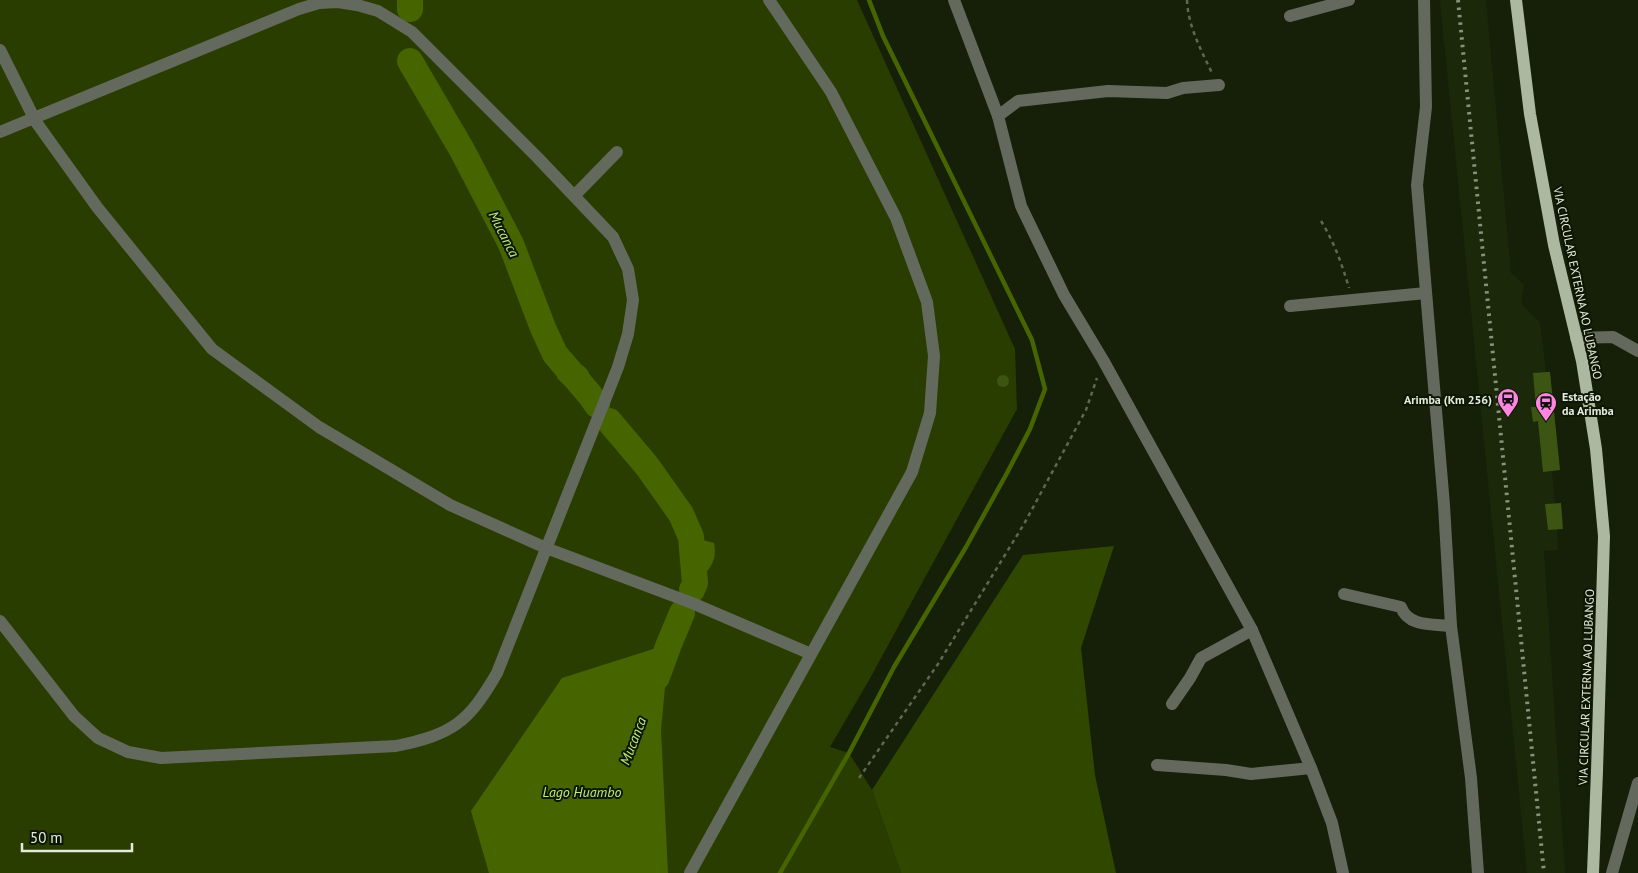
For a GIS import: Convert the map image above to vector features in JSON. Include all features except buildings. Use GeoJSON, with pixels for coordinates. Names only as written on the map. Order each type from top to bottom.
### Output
{"type":"FeatureCollection","features":[{"type":"Feature","properties":{"kind":"main road","name":"VIA CIRCULAR EXTERNA AO LUBANGO"},"geometry":{"type":"LineString","coordinates":[[1516,0],[1530,114],[1554,245],[1582,361],[1596,450],[1604,536],[1592,873]]}},
{"type":"Feature","properties":{"kind":"street"},"geometry":{"type":"LineString","coordinates":[[690,873],[912,472],[930,413],[934,356],[927,302],[896,218],[831,92],[769,0]]}},
{"type":"Feature","properties":{"kind":"street"},"geometry":{"type":"LineString","coordinates":[[954,0],[998,116],[1021,206],[1064,295],[1103,360],[1252,630],[1311,768],[1332,823],[1343,873]]}},
{"type":"Feature","properties":{"kind":"street"},"geometry":{"type":"LineString","coordinates":[[1290,16],[1350,0]]}},
{"type":"Feature","properties":{"kind":"street"},"geometry":{"type":"LineString","coordinates":[[1424,0],[1426,107],[1417,185],[1444,505],[1451,626],[1471,778],[1478,873]]}},
{"type":"Feature","properties":{"kind":"street"},"geometry":{"type":"LineString","coordinates":[[0,132],[297,4],[338,2],[357,5],[378,11],[412,32],[613,237],[628,269],[633,300],[628,334],[618,367],[497,673],[484,696],[468,715],[448,730],[423,740],[396,746],[161,758],[128,752],[98,738],[74,716],[0,621]]}},
{"type":"Feature","properties":{"kind":"street"},"geometry":{"type":"LineString","coordinates":[[0,50],[34,118],[97,207],[212,349],[319,427],[450,505],[546,548],[692,603],[811,654]]}},
{"type":"Feature","properties":{"kind":"street"},"geometry":{"type":"LineString","coordinates":[[998,116],[1018,101],[1108,91],[1167,93],[1184,88],[1219,86]]}},
{"type":"Feature","properties":{"kind":"street"},"geometry":{"type":"LineString","coordinates":[[574,196],[617,152]]}},
{"type":"Feature","properties":{"kind":"street"},"geometry":{"type":"LineString","coordinates":[[1290,306],[1426,293]]}},
{"type":"Feature","properties":{"kind":"street"},"geometry":{"type":"LineString","coordinates":[[1576,338],[1613,337],[1638,351]]}},
{"type":"Feature","properties":{"kind":"street"},"geometry":{"type":"LineString","coordinates":[[1344,594],[1401,607],[1403,614],[1412,621],[1451,626]]}},
{"type":"Feature","properties":{"kind":"street"},"geometry":{"type":"LineString","coordinates":[[1172,704],[1201,658],[1252,630]]}},
{"type":"Feature","properties":{"kind":"street"},"geometry":{"type":"LineString","coordinates":[[1158,765],[1226,770],[1251,774],[1311,768]]}},
{"type":"Feature","properties":{"kind":"street"},"geometry":{"type":"LineString","coordinates":[[1612,873],[1638,783]]}},
{"type":"Feature","properties":{"kind":"path"},"geometry":{"type":"LineString","coordinates":[[1187,0],[1190,22],[1204,57],[1219,86]]}},
{"type":"Feature","properties":{"kind":"path"},"geometry":{"type":"LineString","coordinates":[[1321,221],[1331,236],[1342,264],[1351,300]]}},
{"type":"Feature","properties":{"kind":"path"},"geometry":{"type":"LineString","coordinates":[[859,778],[938,664],[1024,524],[1086,410],[1103,360]]}},
{"type":"Feature","properties":{"kind":"shaded area"},"geometry":{"type":"Polygon","coordinates":[[[0,0],[857,0],[1015,349],[1017,409],[868,682],[830,747],[849,753],[872,790],[901,873],[0,873],[0,0]]]}},
{"type":"Feature","properties":{"kind":"shaded area"},"geometry":{"type":"Polygon","coordinates":[[[1440,0],[1486,0],[1511,273],[1524,285],[1521,303],[1540,323],[1546,372],[1550,372],[1560,470],[1552,471],[1555,503],[1546,504],[1548,530],[1557,529],[1558,550],[1544,551],[1565,873],[1527,873],[1440,0]]]}},
{"type":"Feature","properties":{"kind":"shaded area"},"geometry":{"type":"Polygon","coordinates":[[[1114,546],[1081,648],[1095,775],[1116,873],[901,873],[872,790],[1023,555],[1114,546]]]}},
{"type":"Feature","properties":{"kind":"water"},"geometry":{"type":"Polygon","coordinates":[[[555,354],[570,362],[582,365],[588,371],[591,378],[590,395],[572,390],[557,378],[558,369],[552,359],[555,354]]]}},
{"type":"Feature","properties":{"kind":"water"},"geometry":{"type":"Polygon","coordinates":[[[691,537],[714,543],[715,550],[711,566],[695,583],[688,581],[685,570],[685,559],[691,537]]]}},
{"type":"Feature","properties":{"kind":"water","name":"Lago Huambo"},"geometry":{"type":"Polygon","coordinates":[[[669,644],[661,730],[668,873],[489,873],[471,811],[562,678],[669,644]]]}},
{"type":"Feature","properties":{"kind":"waterway","name":"Mucanca"},"geometry":{"type":"LineString","coordinates":[[410,0],[410,9]]}},
{"type":"Feature","properties":{"kind":"waterway"},"geometry":{"type":"LineString","coordinates":[[780,873],[849,753],[894,667],[966,547],[1007,473],[1030,429],[1045,389],[1032,340],[883,36],[869,0]]}},
{"type":"Feature","properties":{"kind":"waterway","name":"Mucanca"},"geometry":{"type":"LineString","coordinates":[[410,61],[462,150],[511,244],[555,354],[597,405]]}},
{"type":"Feature","properties":{"kind":"waterway","name":"Mucanca"},"geometry":{"type":"LineString","coordinates":[[609,421],[647,466],[681,514],[691,537],[695,583],[692,590]]}},
{"type":"Feature","properties":{"kind":"waterway","name":"Mucanca"},"geometry":{"type":"LineString","coordinates":[[657,677],[682,613]]}},
{"type":"Feature","properties":{"kind":"railway"},"geometry":{"type":"LineString","coordinates":[[1458,0],[1544,873]]}},
{"type":"Feature","properties":{"kind":"place","name":"Arimba (Km 256)"},"geometry":{"type":"Point","coordinates":[1508,418]}},
{"type":"Feature","properties":{"kind":"place","name":"Estação da Arimba"},"geometry":{"type":"Point","coordinates":[1546,422]}}]}
